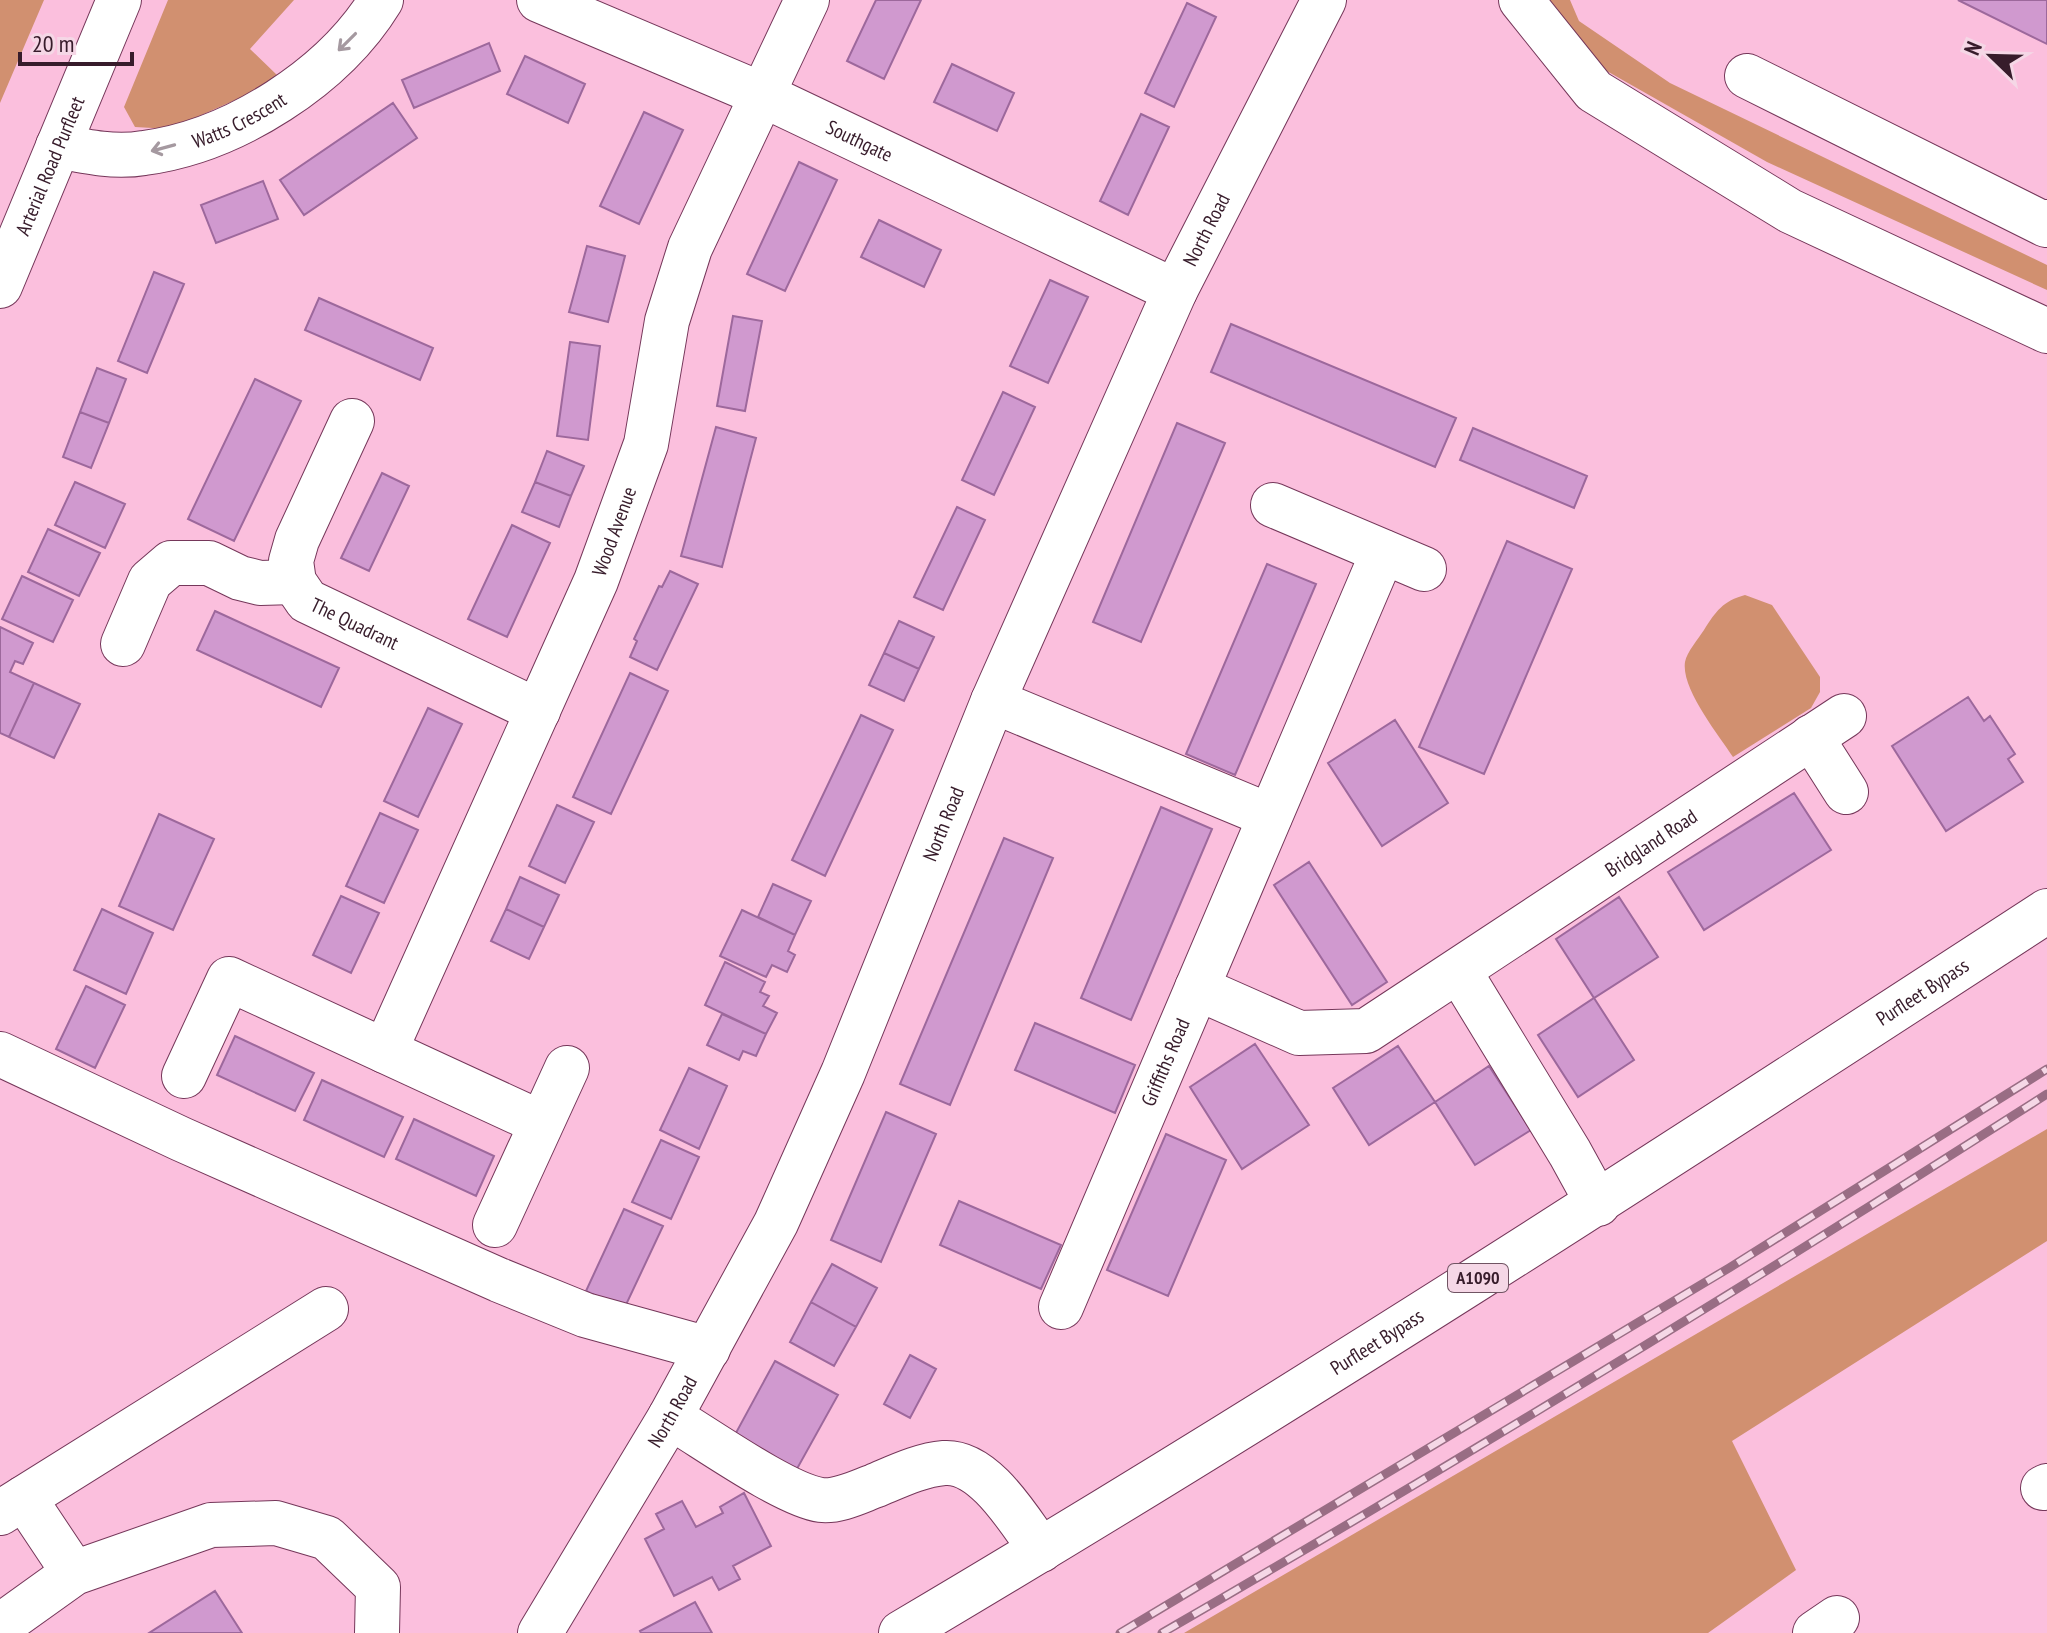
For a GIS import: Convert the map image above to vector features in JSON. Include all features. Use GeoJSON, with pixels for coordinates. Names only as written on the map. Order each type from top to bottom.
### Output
{"type":"FeatureCollection","features":[{"type":"Feature","properties":{"kind":"street","name":"Arterial Road Purfleet"},"geometry":{"type":"LineString","coordinates":[[0,286],[119,0]]}},
{"type":"Feature","properties":{"kind":"street","name":"Watts Crescent"},"geometry":{"type":"LineString","coordinates":[[58,146],[97,155],[144,153],[205,137],[265,111],[309,81],[369,20],[381,0]]}},
{"type":"Feature","properties":{"kind":"street","name":"Southgate"},"geometry":{"type":"LineString","coordinates":[[539,0],[763,95],[1175,291]]}},
{"type":"Feature","properties":{"kind":"street","name":"Wood Avenue"},"geometry":{"type":"LineString","coordinates":[[385,1051],[596,581],[646,444],[667,321],[690,248],[807,0]]}},
{"type":"Feature","properties":{"kind":"street","name":"North Road"},"geometry":{"type":"LineString","coordinates":[[540,1633],[670,1417],[776,1223],[843,1073],[993,701],[1175,291],[1324,0]]}},
{"type":"Feature","properties":{"kind":"street"},"geometry":{"type":"LineString","coordinates":[[1521,0],[1594,91],[1790,211],[2047,331]]}},
{"type":"Feature","properties":{"kind":"street"},"geometry":{"type":"LineString","coordinates":[[1747,76],[2047,224]]}},
{"type":"Feature","properties":{"kind":"street","name":"The Quadrant"},"geometry":{"type":"LineString","coordinates":[[352,421],[297,540],[291,561],[294,582],[307,601],[538,711]]}},
{"type":"Feature","properties":{"kind":"street"},"geometry":{"type":"LineString","coordinates":[[1273,505],[1424,569]]}},
{"type":"Feature","properties":{"kind":"street","name":"Griffiths Road"},"geometry":{"type":"LineString","coordinates":[[1061,1307],[1383,552]]}},
{"type":"Feature","properties":{"kind":"street"},"geometry":{"type":"LineString","coordinates":[[123,644],[150,581],[171,563],[209,563],[240,578],[260,583],[294,582]]}},
{"type":"Feature","properties":{"kind":"street"},"geometry":{"type":"LineString","coordinates":[[993,701],[1270,816]]}},
{"type":"Feature","properties":{"kind":"street","name":"Bridgland Road"},"geometry":{"type":"LineString","coordinates":[[1197,988],[1299,1033],[1366,1031],[1828,726],[1846,792]]}},
{"type":"Feature","properties":{"kind":"street","name":"Purfleet Bypass"},"geometry":{"type":"LineString","coordinates":[[901,1633],[1041,1550],[1598,1204],[2047,911]]}},
{"type":"Feature","properties":{"kind":"street"},"geometry":{"type":"LineString","coordinates":[[1459,971],[1598,1204]]}},
{"type":"Feature","properties":{"kind":"street"},"geometry":{"type":"LineString","coordinates":[[184,1076],[229,979],[541,1123]]}},
{"type":"Feature","properties":{"kind":"street"},"geometry":{"type":"LineString","coordinates":[[0,1054],[181,1139],[513,1286],[585,1315],[708,1349]]}},
{"type":"Feature","properties":{"kind":"street"},"geometry":{"type":"LineString","coordinates":[[495,1225],[567,1068]]}},
{"type":"Feature","properties":{"kind":"street"},"geometry":{"type":"LineString","coordinates":[[74,1573],[12,1506],[326,1309]]}},
{"type":"Feature","properties":{"kind":"street"},"geometry":{"type":"LineString","coordinates":[[670,1417],[785,1486],[821,1500],[846,1497],[918,1469],[947,1463],[972,1470],[996,1490],[1041,1550]]}},
{"type":"Feature","properties":{"kind":"street"},"geometry":{"type":"LineString","coordinates":[[0,1626],[74,1573],[211,1525],[276,1523],[327,1538],[378,1587],[377,1633]]}},
{"type":"Feature","properties":{"kind":"shaded area"},"geometry":{"type":"Polygon","coordinates":[[[0,0],[44,0],[0,103],[0,0]]]}},
{"type":"Feature","properties":{"kind":"shaded area"},"geometry":{"type":"Polygon","coordinates":[[[168,0],[294,0],[250,49],[277,75],[251,93],[170,129],[135,127],[124,107],[168,0]]]}},
{"type":"Feature","properties":{"kind":"shaded area"},"geometry":{"type":"Polygon","coordinates":[[[1538,0],[1570,0],[1579,21],[1670,83],[2047,265],[2047,290],[1767,162],[1568,49],[1538,0]]]}},
{"type":"Feature","properties":{"kind":"shaded area"},"geometry":{"type":"Polygon","coordinates":[[[1745,595],[1772,605],[1820,677],[1820,692],[1811,708],[1733,757],[1695,698],[1685,673],[1685,662],[1716,612],[1731,600],[1745,595]]]}},
{"type":"Feature","properties":{"kind":"shaded area"},"geometry":{"type":"Polygon","coordinates":[[[2047,1129],[2047,1241],[1732,1441],[1796,1570],[1708,1633],[1184,1633],[2047,1129]]]}},
{"type":"Feature","properties":{"kind":"building"},"geometry":{"type":"Polygon","coordinates":[[[876,0],[921,0],[884,79],[847,61],[876,0]]]}},
{"type":"Feature","properties":{"kind":"building"},"geometry":{"type":"Polygon","coordinates":[[[1958,0],[2047,0],[2047,44],[1958,0]]]}},
{"type":"Feature","properties":{"kind":"building"},"geometry":{"type":"Polygon","coordinates":[[[1187,3],[1216,17],[1174,107],[1145,93],[1187,3]]]}},
{"type":"Feature","properties":{"kind":"building"},"geometry":{"type":"Polygon","coordinates":[[[489,43],[500,71],[414,108],[402,80],[489,43]]]}},
{"type":"Feature","properties":{"kind":"building"},"geometry":{"type":"Polygon","coordinates":[[[525,56],[585,84],[568,123],[507,94],[525,56]]]}},
{"type":"Feature","properties":{"kind":"building"},"geometry":{"type":"Polygon","coordinates":[[[952,64],[1014,93],[997,131],[934,102],[952,64]]]}},
{"type":"Feature","properties":{"kind":"building"},"geometry":{"type":"Polygon","coordinates":[[[393,103],[417,138],[304,215],[280,180],[393,103]]]}},
{"type":"Feature","properties":{"kind":"building"},"geometry":{"type":"Polygon","coordinates":[[[644,112],[683,130],[639,224],[600,206],[644,112]]]}},
{"type":"Feature","properties":{"kind":"building"},"geometry":{"type":"Polygon","coordinates":[[[1141,114],[1169,127],[1128,215],[1100,201],[1141,114]]]}},
{"type":"Feature","properties":{"kind":"building"},"geometry":{"type":"Polygon","coordinates":[[[799,162],[837,180],[785,291],[747,274],[799,162]]]}},
{"type":"Feature","properties":{"kind":"building"},"geometry":{"type":"Polygon","coordinates":[[[263,181],[278,219],[216,243],[201,205],[263,181]]]}},
{"type":"Feature","properties":{"kind":"building"},"geometry":{"type":"Polygon","coordinates":[[[879,220],[941,250],[924,287],[861,257],[879,220]]]}},
{"type":"Feature","properties":{"kind":"building"},"geometry":{"type":"Polygon","coordinates":[[[587,246],[625,256],[608,322],[569,312],[587,246]]]}},
{"type":"Feature","properties":{"kind":"building"},"geometry":{"type":"Polygon","coordinates":[[[154,272],[184,284],[147,373],[118,361],[154,272]]]}},
{"type":"Feature","properties":{"kind":"building"},"geometry":{"type":"Polygon","coordinates":[[[1050,280],[1088,297],[1048,383],[1010,366],[1050,280]]]}},
{"type":"Feature","properties":{"kind":"building"},"geometry":{"type":"Polygon","coordinates":[[[319,298],[433,348],[420,380],[305,330],[319,298]]]}},
{"type":"Feature","properties":{"kind":"building"},"geometry":{"type":"Polygon","coordinates":[[[733,316],[762,321],[745,411],[717,406],[733,316]]]}},
{"type":"Feature","properties":{"kind":"building"},"geometry":{"type":"Polygon","coordinates":[[[1231,324],[1456,418],[1435,467],[1211,372],[1231,324]]]}},
{"type":"Feature","properties":{"kind":"building"},"geometry":{"type":"Polygon","coordinates":[[[570,342],[600,346],[588,440],[557,436],[570,342]]]}},
{"type":"Feature","properties":{"kind":"building"},"geometry":{"type":"Polygon","coordinates":[[[97,368],[126,379],[109,423],[80,412],[97,368]]]}},
{"type":"Feature","properties":{"kind":"building"},"geometry":{"type":"Polygon","coordinates":[[[255,379],[301,401],[234,541],[188,519],[255,379]]]}},
{"type":"Feature","properties":{"kind":"building"},"geometry":{"type":"Polygon","coordinates":[[[1003,392],[1035,407],[994,495],[962,480],[1003,392]]]}},
{"type":"Feature","properties":{"kind":"building"},"geometry":{"type":"Polygon","coordinates":[[[80,412],[109,423],[91,468],[63,457],[80,412]]]}},
{"type":"Feature","properties":{"kind":"building"},"geometry":{"type":"Polygon","coordinates":[[[1177,423],[1225,443],[1141,642],[1093,622],[1177,423]]]}},
{"type":"Feature","properties":{"kind":"building"},"geometry":{"type":"Polygon","coordinates":[[[716,427],[756,438],[722,567],[681,556],[716,427]]]}},
{"type":"Feature","properties":{"kind":"building"},"geometry":{"type":"Polygon","coordinates":[[[1473,428],[1587,476],[1574,508],[1460,460],[1473,428]]]}},
{"type":"Feature","properties":{"kind":"building"},"geometry":{"type":"Polygon","coordinates":[[[547,451],[584,466],[571,496],[535,482],[547,451]]]}},
{"type":"Feature","properties":{"kind":"building"},"geometry":{"type":"Polygon","coordinates":[[[382,473],[409,486],[369,571],[341,558],[382,473]]]}},
{"type":"Feature","properties":{"kind":"building"},"geometry":{"type":"Polygon","coordinates":[[[75,482],[125,504],[105,548],[55,525],[75,482]]]}},
{"type":"Feature","properties":{"kind":"building"},"geometry":{"type":"Polygon","coordinates":[[[535,482],[571,496],[559,527],[522,512],[535,482]]]}},
{"type":"Feature","properties":{"kind":"building"},"geometry":{"type":"Polygon","coordinates":[[[957,507],[985,520],[943,610],[914,597],[957,507]]]}},
{"type":"Feature","properties":{"kind":"building"},"geometry":{"type":"Polygon","coordinates":[[[512,525],[550,543],[507,637],[468,619],[512,525]]]}},
{"type":"Feature","properties":{"kind":"building"},"geometry":{"type":"Polygon","coordinates":[[[48,529],[100,553],[79,596],[28,572],[48,529]]]}},
{"type":"Feature","properties":{"kind":"building"},"geometry":{"type":"Polygon","coordinates":[[[1507,541],[1572,569],[1484,774],[1419,747],[1507,541]]]}},
{"type":"Feature","properties":{"kind":"building"},"geometry":{"type":"Polygon","coordinates":[[[1267,564],[1316,584],[1235,775],[1186,754],[1267,564]]]}},
{"type":"Feature","properties":{"kind":"building"},"geometry":{"type":"Polygon","coordinates":[[[670,571],[698,584],[657,670],[630,657],[637,641],[634,639],[659,586],[662,587],[670,571]]]}},
{"type":"Feature","properties":{"kind":"building"},"geometry":{"type":"Polygon","coordinates":[[[22,576],[73,600],[53,642],[2,619],[22,576]]]}},
{"type":"Feature","properties":{"kind":"building"},"geometry":{"type":"Polygon","coordinates":[[[215,611],[339,668],[321,707],[197,650],[215,611]]]}},
{"type":"Feature","properties":{"kind":"building"},"geometry":{"type":"Polygon","coordinates":[[[899,621],[934,637],[919,669],[884,653],[899,621]]]}},
{"type":"Feature","properties":{"kind":"building"},"geometry":{"type":"Polygon","coordinates":[[[0,627],[33,643],[23,664],[15,661],[10,672],[34,683],[9,737],[0,733],[0,627]]]}},
{"type":"Feature","properties":{"kind":"building"},"geometry":{"type":"Polygon","coordinates":[[[884,653],[919,669],[904,701],[869,685],[884,653]]]}},
{"type":"Feature","properties":{"kind":"building"},"geometry":{"type":"Polygon","coordinates":[[[630,673],[668,691],[611,814],[573,797],[630,673]]]}},
{"type":"Feature","properties":{"kind":"building"},"geometry":{"type":"Polygon","coordinates":[[[34,683],[80,704],[54,758],[9,737],[34,683]]]}},
{"type":"Feature","properties":{"kind":"building"},"geometry":{"type":"Polygon","coordinates":[[[1968,697],[1984,721],[1990,716],[2015,754],[2008,759],[2023,782],[1946,831],[1892,746],[1968,697]]]}},
{"type":"Feature","properties":{"kind":"building"},"geometry":{"type":"Polygon","coordinates":[[[428,708],[462,724],[418,817],[384,801],[428,708]]]}},
{"type":"Feature","properties":{"kind":"building"},"geometry":{"type":"Polygon","coordinates":[[[861,715],[893,730],[825,876],[792,860],[861,715]]]}},
{"type":"Feature","properties":{"kind":"building"},"geometry":{"type":"Polygon","coordinates":[[[1395,720],[1448,803],[1382,846],[1328,763],[1395,720]]]}},
{"type":"Feature","properties":{"kind":"building"},"geometry":{"type":"Polygon","coordinates":[[[1794,793],[1831,850],[1704,930],[1668,872],[1794,793]]]}},
{"type":"Feature","properties":{"kind":"building"},"geometry":{"type":"Polygon","coordinates":[[[557,805],[594,822],[565,883],[529,866],[557,805]]]}},
{"type":"Feature","properties":{"kind":"building"},"geometry":{"type":"Polygon","coordinates":[[[1161,807],[1212,829],[1131,1020],[1081,998],[1161,807]]]}},
{"type":"Feature","properties":{"kind":"building"},"geometry":{"type":"Polygon","coordinates":[[[380,813],[418,830],[384,903],[346,886],[380,813]]]}},
{"type":"Feature","properties":{"kind":"building"},"geometry":{"type":"Polygon","coordinates":[[[159,814],[214,839],[173,930],[119,906],[159,814]]]}},
{"type":"Feature","properties":{"kind":"building"},"geometry":{"type":"Polygon","coordinates":[[[1004,838],[1053,858],[950,1105],[900,1084],[1004,838]]]}},
{"type":"Feature","properties":{"kind":"building"},"geometry":{"type":"Polygon","coordinates":[[[1309,862],[1387,982],[1352,1005],[1274,885],[1309,862]]]}},
{"type":"Feature","properties":{"kind":"building"},"geometry":{"type":"Polygon","coordinates":[[[520,877],[559,895],[544,927],[506,909],[520,877]]]}},
{"type":"Feature","properties":{"kind":"building"},"geometry":{"type":"Polygon","coordinates":[[[773,884],[811,901],[795,935],[758,917],[773,884]]]}},
{"type":"Feature","properties":{"kind":"building"},"geometry":{"type":"Polygon","coordinates":[[[341,896],[379,913],[351,973],[313,955],[341,896]]]}},
{"type":"Feature","properties":{"kind":"building"},"geometry":{"type":"Polygon","coordinates":[[[1619,897],[1658,957],[1594,998],[1556,939],[1619,897]]]}},
{"type":"Feature","properties":{"kind":"building"},"geometry":{"type":"Polygon","coordinates":[[[102,909],[153,933],[126,994],[74,970],[102,909]]]}},
{"type":"Feature","properties":{"kind":"building"},"geometry":{"type":"Polygon","coordinates":[[[506,909],[544,927],[529,959],[491,941],[506,909]]]}},
{"type":"Feature","properties":{"kind":"building"},"geometry":{"type":"Polygon","coordinates":[[[742,910],[795,935],[788,951],[795,955],[787,972],[772,965],[766,977],[720,956],[742,910]]]}},
{"type":"Feature","properties":{"kind":"building"},"geometry":{"type":"Polygon","coordinates":[[[725,962],[765,982],[760,992],[769,996],[763,1006],[777,1013],[766,1034],[705,1005],[725,962]]]}},
{"type":"Feature","properties":{"kind":"building"},"geometry":{"type":"Polygon","coordinates":[[[86,986],[125,1005],[95,1068],[56,1049],[86,986]]]}},
{"type":"Feature","properties":{"kind":"building"},"geometry":{"type":"Polygon","coordinates":[[[1594,998],[1634,1060],[1578,1097],[1538,1035],[1594,998]]]}},
{"type":"Feature","properties":{"kind":"building"},"geometry":{"type":"Polygon","coordinates":[[[722,1014],[766,1034],[756,1056],[743,1051],[739,1060],[707,1045],[722,1014]]]}},
{"type":"Feature","properties":{"kind":"building"},"geometry":{"type":"Polygon","coordinates":[[[1035,1023],[1135,1065],[1115,1113],[1015,1070],[1035,1023]]]}},
{"type":"Feature","properties":{"kind":"building"},"geometry":{"type":"Polygon","coordinates":[[[235,1036],[314,1073],[295,1111],[217,1075],[235,1036]]]}},
{"type":"Feature","properties":{"kind":"building"},"geometry":{"type":"Polygon","coordinates":[[[1255,1044],[1309,1125],[1242,1169],[1190,1087],[1255,1044]]]}},
{"type":"Feature","properties":{"kind":"building"},"geometry":{"type":"Polygon","coordinates":[[[1398,1046],[1435,1102],[1369,1145],[1333,1088],[1398,1046]]]}},
{"type":"Feature","properties":{"kind":"building"},"geometry":{"type":"Polygon","coordinates":[[[1489,1066],[1531,1130],[1475,1165],[1435,1102],[1489,1066]]]}},
{"type":"Feature","properties":{"kind":"building"},"geometry":{"type":"Polygon","coordinates":[[[689,1068],[727,1086],[699,1149],[660,1130],[689,1068]]]}},
{"type":"Feature","properties":{"kind":"building"},"geometry":{"type":"Polygon","coordinates":[[[322,1080],[403,1117],[384,1157],[304,1120],[322,1080]]]}},
{"type":"Feature","properties":{"kind":"building"},"geometry":{"type":"Polygon","coordinates":[[[886,1112],[936,1134],[881,1262],[831,1240],[886,1112]]]}},
{"type":"Feature","properties":{"kind":"building"},"geometry":{"type":"Polygon","coordinates":[[[414,1119],[494,1156],[476,1196],[396,1159],[414,1119]]]}},
{"type":"Feature","properties":{"kind":"building"},"geometry":{"type":"Polygon","coordinates":[[[1166,1134],[1226,1160],[1168,1296],[1107,1270],[1166,1134]]]}},
{"type":"Feature","properties":{"kind":"building"},"geometry":{"type":"Polygon","coordinates":[[[661,1140],[699,1157],[671,1219],[632,1202],[661,1140]]]}},
{"type":"Feature","properties":{"kind":"building"},"geometry":{"type":"Polygon","coordinates":[[[959,1201],[1061,1245],[1041,1289],[940,1245],[959,1201]]]}},
{"type":"Feature","properties":{"kind":"building"},"geometry":{"type":"Polygon","coordinates":[[[624,1209],[663,1226],[624,1309],[586,1291],[624,1209]]]}},
{"type":"Feature","properties":{"kind":"building"},"geometry":{"type":"Polygon","coordinates":[[[832,1264],[877,1288],[856,1327],[811,1302],[832,1264]]]}},
{"type":"Feature","properties":{"kind":"building"},"geometry":{"type":"Polygon","coordinates":[[[811,1302],[856,1327],[834,1366],[790,1342],[811,1302]]]}},
{"type":"Feature","properties":{"kind":"building"},"geometry":{"type":"Polygon","coordinates":[[[910,1355],[936,1369],[910,1418],[884,1404],[910,1355]]]}},
{"type":"Feature","properties":{"kind":"building"},"geometry":{"type":"Polygon","coordinates":[[[775,1361],[838,1395],[793,1476],[731,1442],[775,1361]]]}},
{"type":"Feature","properties":{"kind":"building"},"geometry":{"type":"Polygon","coordinates":[[[744,1493],[771,1546],[733,1566],[740,1579],[719,1590],[712,1577],[674,1596],[645,1539],[664,1529],[656,1514],[682,1501],[696,1527],[723,1513],[720,1507],[744,1493]]]}},
{"type":"Feature","properties":{"kind":"building"},"geometry":{"type":"Polygon","coordinates":[[[215,1591],[242,1633],[149,1633],[215,1591]]]}},
{"type":"Feature","properties":{"kind":"building"},"geometry":{"type":"Polygon","coordinates":[[[695,1602],[712,1633],[641,1633],[640,1631],[695,1602]]]}},
{"type":"Feature","properties":{"kind":"railway"},"geometry":{"type":"LineString","coordinates":[[1120,1633],[1729,1268],[2047,1069]]}},
{"type":"Feature","properties":{"kind":"railway"},"geometry":{"type":"LineString","coordinates":[[1162,1633],[1608,1368],[2047,1094]]}}]}
